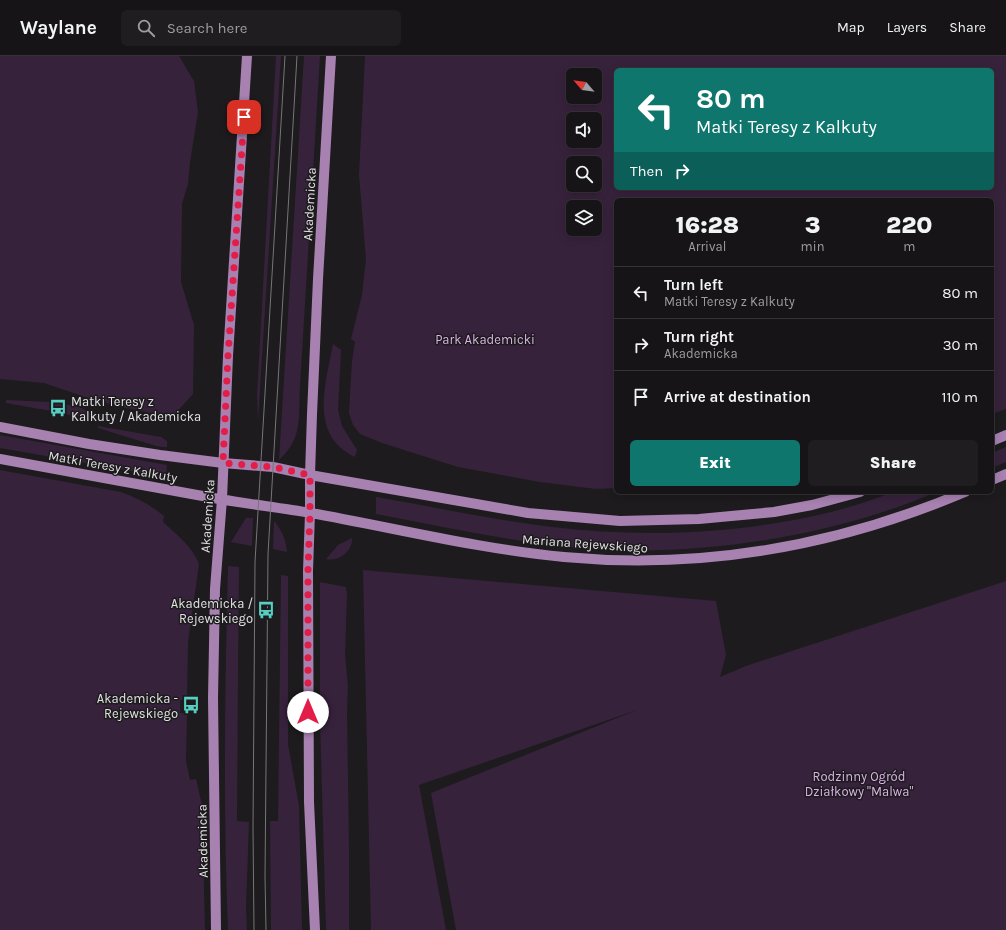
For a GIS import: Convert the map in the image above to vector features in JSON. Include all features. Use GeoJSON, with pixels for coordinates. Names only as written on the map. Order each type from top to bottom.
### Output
{"type":"FeatureCollection","features":[{"type":"Feature","properties":{"kind":"street","name":"Akademicka"},"geometry":{"type":"LineString","coordinates":[[216,930],[213,698],[215,589],[222,499],[228,356],[247,56]]}},
{"type":"Feature","properties":{"kind":"street","name":"Akademicka"},"geometry":{"type":"LineString","coordinates":[[315,930],[309,802],[308,570],[310,475],[318,279],[331,56]]}},
{"type":"Feature","properties":{"kind":"street","name":"Matki Teresy z Kalkuty"},"geometry":{"type":"LineString","coordinates":[[0,428],[114,448],[223,463],[273,467],[310,475]]}},
{"type":"Feature","properties":{"kind":"street"},"geometry":{"type":"LineString","coordinates":[[994,440],[1006,435]]}},
{"type":"Feature","properties":{"kind":"street","name":"Matki Teresy z Kalkuty"},"geometry":{"type":"LineString","coordinates":[[0,459],[222,499]]}},
{"type":"Feature","properties":{"kind":"street"},"geometry":{"type":"LineString","coordinates":[[994,479],[1006,474]]}},
{"type":"Feature","properties":{"kind":"street","name":"Mariana Rejewskiego"},"geometry":{"type":"LineString","coordinates":[[310,475],[528,513],[620,521],[699,519],[774,512],[812,505],[853,494]]}},
{"type":"Feature","properties":{"kind":"street","name":"Mariana Rejewskiego"},"geometry":{"type":"LineString","coordinates":[[222,499],[310,513],[512,551],[600,560],[656,561],[734,555],[804,544],[858,531],[906,515],[960,494]]}},
{"type":"Feature","properties":{"kind":"green space"},"geometry":{"type":"Polygon","coordinates":[[[0,56],[179,56],[194,81],[198,112],[188,184],[182,204],[181,282],[194,325],[193,394],[172,417],[91,399],[44,383],[0,379],[0,56]]]}},
{"type":"Feature","properties":{"kind":"green space"},"geometry":{"type":"Polygon","coordinates":[[[276,56],[281,56],[258,421],[257,395],[276,56]]]}},
{"type":"Feature","properties":{"kind":"green space"},"geometry":{"type":"Polygon","coordinates":[[[304,56],[320,56],[299,413],[298,428],[294,440],[279,460],[304,56]]]}},
{"type":"Feature","properties":{"kind":"green space","name":"Park Akademicki"},"geometry":{"type":"Polygon","coordinates":[[[365,56],[1006,56],[1006,409],[994,413],[994,198],[614,198],[614,488],[596,489],[540,482],[458,467],[382,443],[360,434],[353,425],[349,413],[352,361],[355,342],[351,339],[362,295],[366,259],[359,175],[365,56]]]}},
{"type":"Feature","properties":{"kind":"green space"},"geometry":{"type":"Polygon","coordinates":[[[333,344],[341,350],[338,410],[342,426],[357,450],[355,457],[340,447],[331,436],[326,422],[324,391],[333,344]]]}},
{"type":"Feature","properties":{"kind":"green space"},"geometry":{"type":"Polygon","coordinates":[[[6,400],[51,402],[79,407],[110,421],[64,414],[64,408],[52,406],[51,411],[6,403],[6,400]]]}},
{"type":"Feature","properties":{"kind":"green space"},"geometry":{"type":"Polygon","coordinates":[[[98,426],[161,437],[167,441],[167,447],[156,446],[98,428],[98,426]]]}},
{"type":"Feature","properties":{"kind":"green space"},"geometry":{"type":"Polygon","coordinates":[[[0,435],[167,465],[166,477],[0,448],[0,435]]]}},
{"type":"Feature","properties":{"kind":"green space"},"geometry":{"type":"Polygon","coordinates":[[[1006,447],[1006,462],[994,467],[994,452],[1006,447]]]}},
{"type":"Feature","properties":{"kind":"green space"},"geometry":{"type":"Polygon","coordinates":[[[0,470],[121,492],[139,500],[164,516],[163,522],[188,546],[199,564],[188,642],[187,700],[180,700],[180,713],[187,713],[186,761],[190,780],[196,779],[202,805],[205,930],[0,930],[0,470]]]}},
{"type":"Feature","properties":{"kind":"green space"},"geometry":{"type":"Polygon","coordinates":[[[888,494],[931,494],[896,508],[853,521],[808,532],[762,541],[716,547],[670,550],[581,548],[529,542],[478,534],[376,514],[376,497],[486,517],[552,527],[657,533],[692,532],[762,525],[839,510],[888,494]]]}},
{"type":"Feature","properties":{"kind":"green space"},"geometry":{"type":"Polygon","coordinates":[[[246,518],[253,518],[252,546],[231,542],[246,518]]]}},
{"type":"Feature","properties":{"kind":"green space"},"geometry":{"type":"Polygon","coordinates":[[[274,521],[283,535],[287,552],[273,549],[274,521]]]}},
{"type":"Feature","properties":{"kind":"green space"},"geometry":{"type":"Polygon","coordinates":[[[352,538],[350,548],[344,555],[331,560],[326,559],[338,545],[352,538]]]}},
{"type":"Feature","properties":{"kind":"green space"},"geometry":{"type":"Polygon","coordinates":[[[228,566],[239,567],[237,821],[249,822],[246,907],[247,930],[228,930],[225,839],[225,748],[228,566]]]}},
{"type":"Feature","properties":{"kind":"green space","name":"Rodzinny Ogród Działkowy \"Malwa\""},"geometry":{"type":"Polygon","coordinates":[[[363,570],[716,601],[726,655],[720,677],[746,666],[1006,581],[1006,930],[456,930],[431,793],[637,710],[419,785],[446,930],[371,930],[363,570]]]}},
{"type":"Feature","properties":{"kind":"green space"},"geometry":{"type":"Polygon","coordinates":[[[281,575],[288,576],[288,744],[299,806],[302,930],[271,930],[270,821],[278,821],[281,575]]]}},
{"type":"Feature","properties":{"kind":"green space"},"geometry":{"type":"Polygon","coordinates":[[[320,582],[346,587],[347,596],[345,655],[348,686],[349,930],[326,930],[320,721],[320,582]]]}},
{"type":"Feature","properties":{"kind":"tram line"},"geometry":{"type":"LineString","coordinates":[[254,930],[253,828],[255,562],[285,56]]}},
{"type":"Feature","properties":{"kind":"tram line"},"geometry":{"type":"LineString","coordinates":[[266,930],[265,876],[268,554],[297,56]]}},
{"type":"Feature","properties":{"kind":"place","name":"Matki Teresy z Kalkuty / Akademicka"},"geometry":{"type":"Point","coordinates":[58,408]}},
{"type":"Feature","properties":{"kind":"place","name":"Akademicka / Rejewskiego"},"geometry":{"type":"Point","coordinates":[266,610]}},
{"type":"Feature","properties":{"kind":"place","name":"Akademicka - Rejewskiego"},"geometry":{"type":"Point","coordinates":[191,705]}},
{"type":"Feature","properties":{"kind":"route"},"geometry":{"type":"LineString","coordinates":[[244,117],[228,356],[223,463],[273,467],[310,475],[308,712]]}}]}
